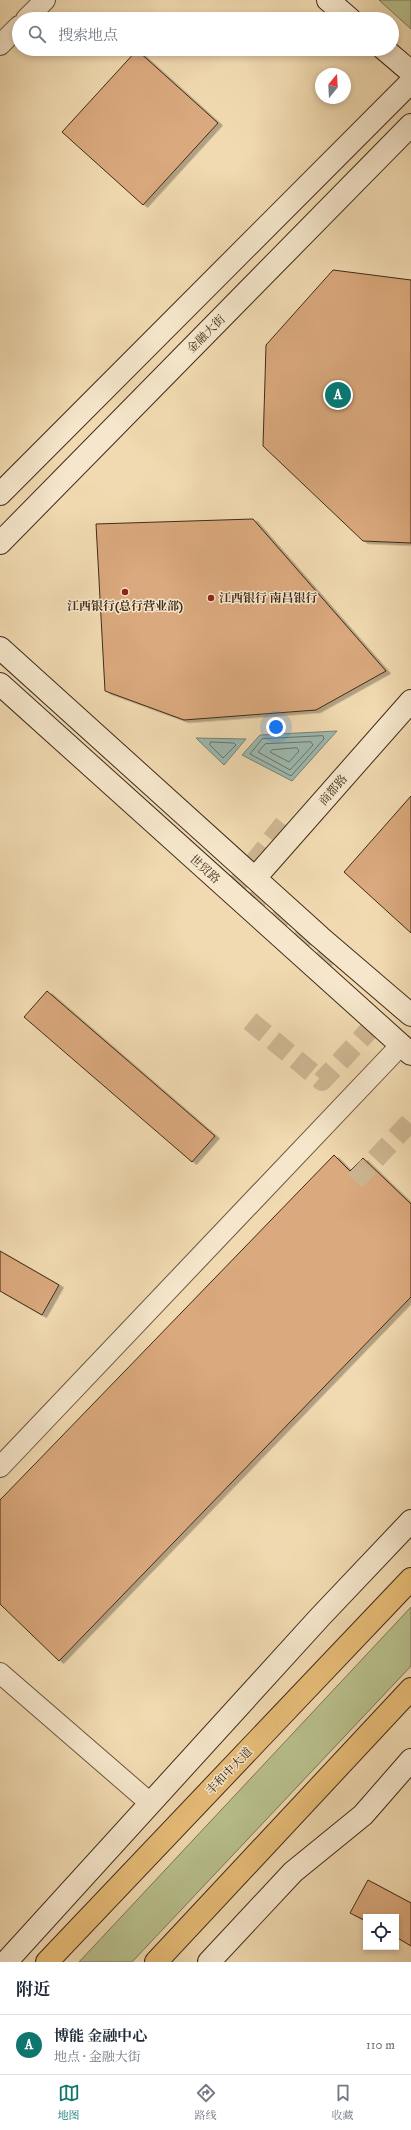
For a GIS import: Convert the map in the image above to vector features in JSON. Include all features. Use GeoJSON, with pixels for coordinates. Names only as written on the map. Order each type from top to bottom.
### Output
{"type":"FeatureCollection","features":[{"type":"Feature","properties":{"kind":"main road"},"geometry":{"type":"LineString","coordinates":[[328,0],[342,12]]}},
{"type":"Feature","properties":{"kind":"main road"},"geometry":{"type":"LineString","coordinates":[[392,56],[411,72]]}},
{"type":"Feature","properties":{"kind":"main road"},"geometry":{"type":"LineString","coordinates":[[0,494],[411,82]]}},
{"type":"Feature","properties":{"kind":"main road","name":"金融大街"},"geometry":{"type":"LineString","coordinates":[[0,542],[411,125]]}},
{"type":"Feature","properties":{"kind":"main road"},"geometry":{"type":"LineString","coordinates":[[0,648],[255,878],[411,1015]]}},
{"type":"Feature","properties":{"kind":"main road","name":"世贸路"},"geometry":{"type":"LineString","coordinates":[[0,684],[406,1050]]}},
{"type":"Feature","properties":{"kind":"main road","name":"商都路"},"geometry":{"type":"LineString","coordinates":[[255,878],[411,702]]}},
{"type":"Feature","properties":{"kind":"main road"},"geometry":{"type":"LineString","coordinates":[[6,1962],[320,1617],[411,1521]]}},
{"type":"Feature","properties":{"kind":"main road","name":"丰和中大道"},"geometry":{"type":"LineString","coordinates":[[47,1962],[411,1579]]}},
{"type":"Feature","properties":{"kind":"main road"},"geometry":{"type":"LineString","coordinates":[[156,1962],[411,1689]]}},
{"type":"Feature","properties":{"kind":"main road"},"geometry":{"type":"LineString","coordinates":[[209,1962],[293,1872],[363,1815],[411,1760]]}},
{"type":"Feature","properties":{"kind":"street"},"geometry":{"type":"LineString","coordinates":[[33,12],[45,0]]}},
{"type":"Feature","properties":{"kind":"street"},"geometry":{"type":"LineString","coordinates":[[0,45],[12,33]]}},
{"type":"Feature","properties":{"kind":"street"},"geometry":{"type":"LineString","coordinates":[[0,1467],[406,1050]]}},
{"type":"Feature","properties":{"kind":"street"},"geometry":{"type":"LineString","coordinates":[[0,1673],[150,1803]]}},
{"type":"Feature","properties":{"kind":"green space"},"geometry":{"type":"Polygon","coordinates":[[[379,0],[411,0],[411,29],[399,18],[399,12],[392,12],[379,0]]]}},
{"type":"Feature","properties":{"kind":"green space"},"geometry":{"type":"Polygon","coordinates":[[[411,1607],[411,1666],[132,1962],[79,1962],[411,1607]]]}},
{"type":"Feature","properties":{"kind":"water"},"geometry":{"type":"Polygon","coordinates":[[[337,731],[292,781],[242,755],[260,735],[337,731]]]}},
{"type":"Feature","properties":{"kind":"water"},"geometry":{"type":"Polygon","coordinates":[[[196,738],[246,739],[224,765],[196,738]]]}},
{"type":"Feature","properties":{"kind":"building"},"geometry":{"type":"Polygon","coordinates":[[[132,56],[144,56],[218,123],[143,205],[62,132],[132,56]]]}},
{"type":"Feature","properties":{"kind":"building"},"geometry":{"type":"Polygon","coordinates":[[[333,270],[411,280],[411,543],[363,541],[263,446],[266,345],[333,270]]]}},
{"type":"Feature","properties":{"kind":"building","name":"江西银行 南昌银行"},"geometry":{"type":"Polygon","coordinates":[[[253,519],[386,671],[316,710],[184,720],[105,691],[96,524],[253,519]]]}},
{"type":"Feature","properties":{"kind":"building"},"geometry":{"type":"Polygon","coordinates":[[[411,796],[411,933],[344,872],[411,796]]]}},
{"type":"Feature","properties":{"kind":"building"},"geometry":{"type":"Polygon","coordinates":[[[47,991],[215,1136],[192,1162],[24,1017],[47,991]]]}},
{"type":"Feature","properties":{"kind":"building"},"geometry":{"type":"Polygon","coordinates":[[[334,1155],[350,1171],[363,1158],[411,1204],[411,1297],[59,1661],[0,1604],[0,1500],[334,1155]]]}},
{"type":"Feature","properties":{"kind":"building"},"geometry":{"type":"Polygon","coordinates":[[[0,1251],[59,1285],[42,1315],[0,1291],[0,1251]]]}},
{"type":"Feature","properties":{"kind":"building"},"geometry":{"type":"Polygon","coordinates":[[[368,1880],[411,1903],[411,1946],[399,1939],[399,1914],[363,1914],[363,1920],[350,1913],[368,1880]]]}},
{"type":"Feature","properties":{"kind":"tunnel"},"geometry":{"type":"LineString","coordinates":[[284,824],[238,883],[331,967]]}},
{"type":"Feature","properties":{"kind":"tunnel"},"geometry":{"type":"LineString","coordinates":[[250,1021],[322,1081],[383,1015]]}},
{"type":"Feature","properties":{"kind":"tunnel"},"geometry":{"type":"LineString","coordinates":[[355,1181],[411,1121]]}},
{"type":"Feature","properties":{"kind":"place","name":"博能 金融中心"},"geometry":{"type":"Point","coordinates":[338,395]}},
{"type":"Feature","properties":{"kind":"place","name":"江西银行(总行营业部)"},"geometry":{"type":"Point","coordinates":[125,592]}},
{"type":"Feature","properties":{"kind":"place","name":"江西银行 南昌银行"},"geometry":{"type":"Point","coordinates":[211,598]}}]}
